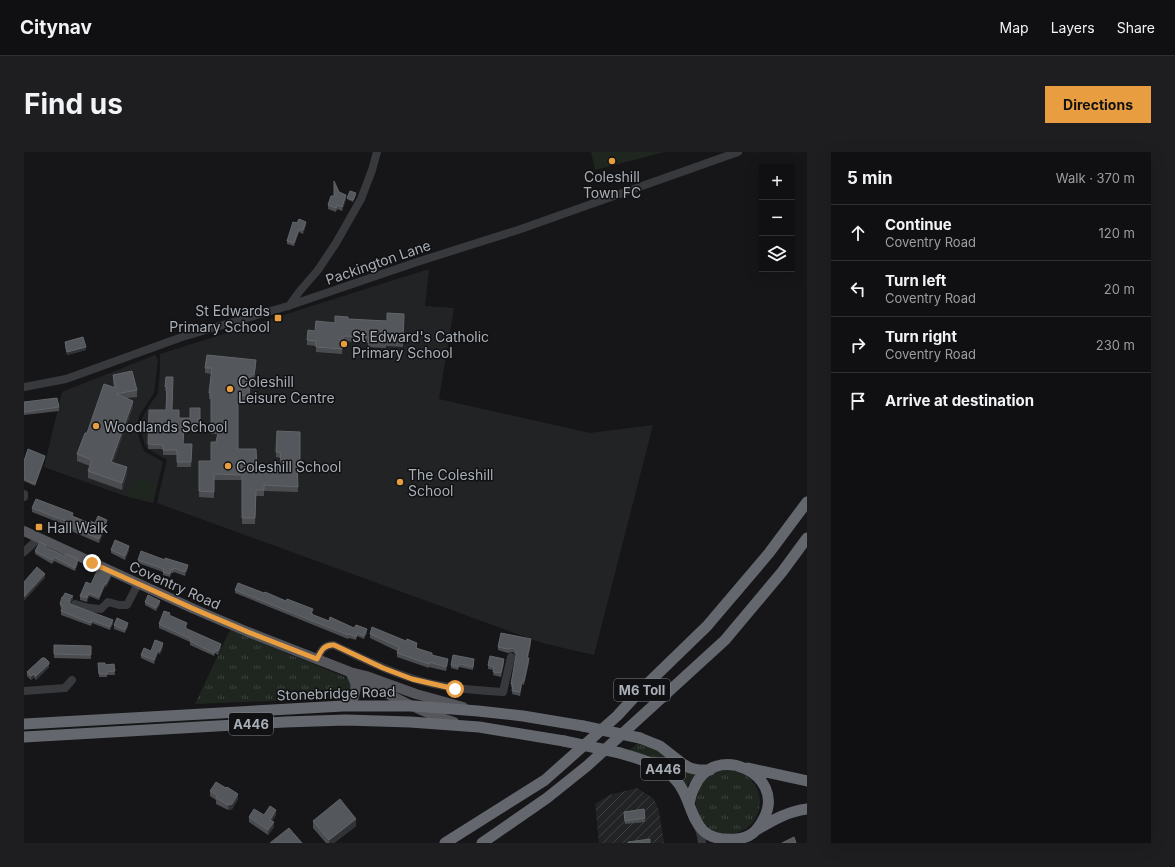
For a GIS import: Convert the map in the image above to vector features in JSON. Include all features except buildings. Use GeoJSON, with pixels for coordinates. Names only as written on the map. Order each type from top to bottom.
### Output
{"type":"FeatureCollection","features":[{"type":"Feature","properties":{"kind":"highway","name":"M6 Toll"},"geometry":{"type":"LineString","coordinates":[[445,843],[545,780],[617,716],[640,691],[707,626],[769,553],[807,502]]}},
{"type":"Feature","properties":{"kind":"highway","name":"M6 Toll"},"geometry":{"type":"LineString","coordinates":[[482,843],[547,798],[587,766],[725,640],[782,572],[807,538]]}},
{"type":"Feature","properties":{"kind":"highway","name":"Stonebridge Road"},"geometry":{"type":"LineString","coordinates":[[24,724],[343,706],[414,706],[478,710],[583,726],[640,738],[660,746],[690,768],[710,770]]}},
{"type":"Feature","properties":{"kind":"highway","name":"Stonebridge Road"},"geometry":{"type":"LineString","coordinates":[[24,737],[285,722],[346,720],[410,722],[479,727],[564,741],[620,753],[649,762],[667,772],[680,785],[689,805]]}},
{"type":"Feature","properties":{"kind":"highway","name":"A446"},"geometry":{"type":"LineString","coordinates":[[807,781],[732,764],[724,764],[714,767],[702,775],[696,783],[689,805],[697,823],[704,832],[715,837],[741,841],[781,816],[807,809]]}},
{"type":"Feature","properties":{"kind":"highway","name":"A446"},"geometry":{"type":"LineString","coordinates":[[744,767],[752,772],[762,782],[767,793],[767,811],[757,830]]}},
{"type":"Feature","properties":{"kind":"main road","name":"Coventry Road"},"geometry":{"type":"LineString","coordinates":[[24,531],[234,627],[350,672]]}},
{"type":"Feature","properties":{"kind":"main road"},"geometry":{"type":"LineString","coordinates":[[343,706],[353,700],[356,690],[355,682],[350,672]]}},
{"type":"Feature","properties":{"kind":"main road"},"geometry":{"type":"LineString","coordinates":[[350,672],[364,682],[439,718],[479,727]]}},
{"type":"Feature","properties":{"kind":"main road"},"geometry":{"type":"LineString","coordinates":[[350,672],[366,676],[416,694],[478,710]]}},
{"type":"Feature","properties":{"kind":"street"},"geometry":{"type":"LineString","coordinates":[[288,306],[318,270],[336,243],[361,199],[377,152]]}},
{"type":"Feature","properties":{"kind":"street","name":"Packington Lane"},"geometry":{"type":"LineString","coordinates":[[24,387],[66,380],[182,337],[288,306],[417,262],[518,230],[738,152]]}},
{"type":"Feature","properties":{"kind":"street"},"geometry":{"type":"LineString","coordinates":[[24,552],[39,538]]}},
{"type":"Feature","properties":{"kind":"street"},"geometry":{"type":"LineString","coordinates":[[75,604],[89,608],[101,609],[108,602],[119,605],[127,605],[138,584]]}},
{"type":"Feature","properties":{"kind":"street"},"geometry":{"type":"LineString","coordinates":[[317,659],[321,650],[325,646],[334,645],[383,668],[412,679],[455,689],[503,692],[511,656]]}},
{"type":"Feature","properties":{"kind":"street"},"geometry":{"type":"LineString","coordinates":[[24,691],[65,688],[72,680]]}},
{"type":"Feature","properties":{"kind":"street"},"geometry":{"type":"LineString","coordinates":[[697,823],[702,843]]}},
{"type":"Feature","properties":{"kind":"shaded area","name":"The Coleshill School"},"geometry":{"type":"Polygon","coordinates":[[[429,269],[425,306],[454,308],[439,399],[590,433],[653,425],[594,655],[542,643],[157,503],[167,460],[148,449],[145,445],[140,429],[142,418],[158,393],[160,354],[429,269]]]}},
{"type":"Feature","properties":{"kind":"shaded area","name":"Woodlands School"},"geometry":{"type":"Polygon","coordinates":[[[155,355],[158,360],[154,393],[139,416],[137,430],[144,451],[163,462],[153,503],[125,496],[44,467],[62,392],[155,355]]]}},
{"type":"Feature","properties":{"kind":"shaded area"},"geometry":{"type":"Polygon","coordinates":[[[637,788],[654,799],[659,811],[664,843],[599,843],[595,804],[609,795],[637,788]]]}},
{"type":"Feature","properties":{"kind":"green space","name":"Coleshill Town FC"},"geometry":{"type":"Polygon","coordinates":[[[591,152],[665,152],[595,170],[591,152]]]}},
{"type":"Feature","properties":{"kind":"green space"},"geometry":{"type":"Polygon","coordinates":[[[133,478],[157,483],[153,502],[129,496],[133,478]]]}},
{"type":"Feature","properties":{"kind":"green space"},"geometry":{"type":"Polygon","coordinates":[[[230,630],[345,677],[352,683],[352,691],[346,698],[195,704],[230,630]]]}},
{"type":"Feature","properties":{"kind":"green space"},"geometry":{"type":"Polygon","coordinates":[[[639,742],[656,749],[695,774],[687,786],[682,780],[628,751],[639,742]]]}},
{"type":"Feature","properties":{"kind":"green space"},"geometry":{"type":"Polygon","coordinates":[[[728,770],[746,776],[754,784],[760,802],[754,820],[746,828],[728,834],[710,828],[702,820],[696,802],[702,784],[710,776],[728,770]]]}},
{"type":"Feature","properties":{"kind":"place","name":"Coleshill Town FC"},"geometry":{"type":"Point","coordinates":[612,161]}},
{"type":"Feature","properties":{"kind":"place","name":"St Edwards Primary School"},"geometry":{"type":"Point","coordinates":[278,318]}},
{"type":"Feature","properties":{"kind":"place","name":"St Edward's Catholic Primary School"},"geometry":{"type":"Point","coordinates":[344,344]}},
{"type":"Feature","properties":{"kind":"place","name":"Coleshill Leisure Centre"},"geometry":{"type":"Point","coordinates":[230,389]}},
{"type":"Feature","properties":{"kind":"place","name":"Woodlands School"},"geometry":{"type":"Point","coordinates":[96,426]}},
{"type":"Feature","properties":{"kind":"place","name":"Coleshill School"},"geometry":{"type":"Point","coordinates":[228,466]}},
{"type":"Feature","properties":{"kind":"place","name":"The Coleshill School"},"geometry":{"type":"Point","coordinates":[400,482]}},
{"type":"Feature","properties":{"kind":"place","name":"Hall Walk"},"geometry":{"type":"Point","coordinates":[39,527]}},
{"type":"Feature","properties":{"kind":"route"},"geometry":{"type":"LineString","coordinates":[[92,563],[194,609],[317,659],[321,650],[325,646],[334,645],[383,668],[412,679],[455,689]]}}]}
